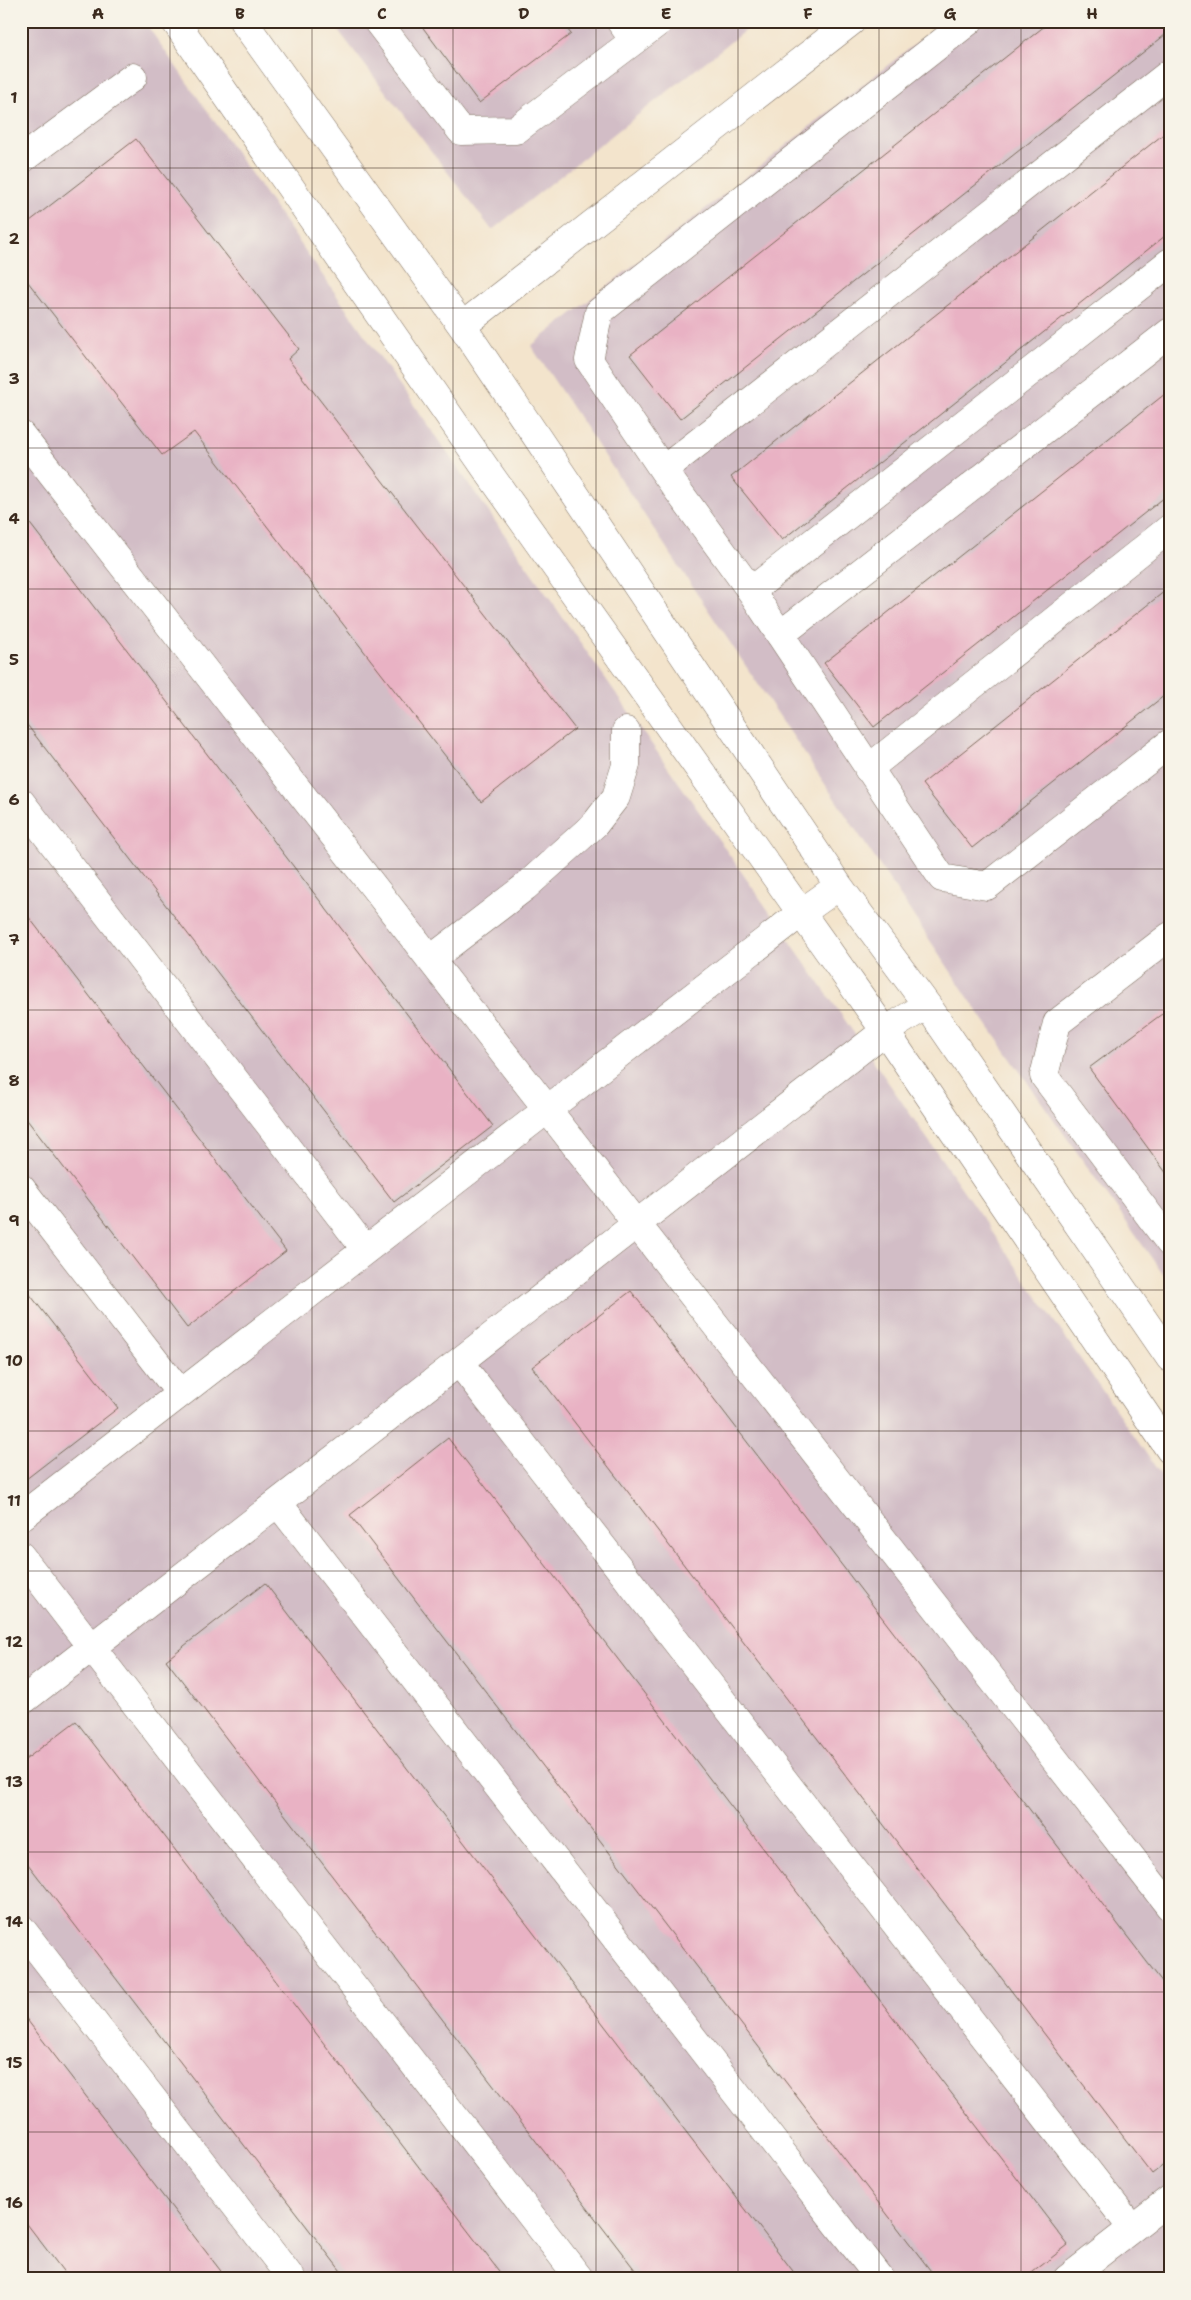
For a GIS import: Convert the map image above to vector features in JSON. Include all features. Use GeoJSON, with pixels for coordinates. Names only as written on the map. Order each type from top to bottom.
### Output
{"type":"FeatureCollection","features":[{"type":"Feature","properties":{"kind":"street"},"geometry":{"type":"LineString","coordinates":[[175,21],[491,476],[885,1031],[1170,1450]]}},
{"type":"Feature","properties":{"kind":"street"},"geometry":{"type":"LineString","coordinates":[[243,21],[462,326],[840,886],[927,1005],[1170,1358]]}},
{"type":"Feature","properties":{"kind":"street"},"geometry":{"type":"LineString","coordinates":[[376,21],[460,131],[516,130],[627,31],[660,21]]}},
{"type":"Feature","properties":{"kind":"street"},"geometry":{"type":"LineString","coordinates":[[462,326],[852,21]]}},
{"type":"Feature","properties":{"kind":"street"},"geometry":{"type":"LineString","coordinates":[[968,21],[599,312],[589,360],[663,470],[751,591],[942,878],[986,886],[1170,743]]}},
{"type":"Feature","properties":{"kind":"street"},"geometry":{"type":"LineString","coordinates":[[663,470],[1170,73]]}},
{"type":"Feature","properties":{"kind":"street"},"geometry":{"type":"LineString","coordinates":[[21,160],[133,77]]}},
{"type":"Feature","properties":{"kind":"street"},"geometry":{"type":"LineString","coordinates":[[751,591],[1170,262]]}},
{"type":"Feature","properties":{"kind":"street"},"geometry":{"type":"LineString","coordinates":[[780,635],[1170,332]]}},
{"type":"Feature","properties":{"kind":"street"},"geometry":{"type":"LineString","coordinates":[[21,435],[1170,1907]]}},
{"type":"Feature","properties":{"kind":"street"},"geometry":{"type":"LineString","coordinates":[[868,769],[1170,528]]}},
{"type":"Feature","properties":{"kind":"street"},"geometry":{"type":"LineString","coordinates":[[431,959],[525,887],[595,824],[616,797],[626,765],[626,731]]}},
{"type":"Feature","properties":{"kind":"street"},"geometry":{"type":"LineString","coordinates":[[21,802],[366,1250]]}},
{"type":"Feature","properties":{"kind":"street"},"geometry":{"type":"LineString","coordinates":[[21,1517],[801,913],[840,886]]}},
{"type":"Feature","properties":{"kind":"street"},"geometry":{"type":"LineString","coordinates":[[1170,936],[1057,1023],[1044,1076],[1170,1243]]}},
{"type":"Feature","properties":{"kind":"street"},"geometry":{"type":"LineString","coordinates":[[21,1702],[885,1031],[927,1005]]}},
{"type":"Feature","properties":{"kind":"street"},"geometry":{"type":"LineString","coordinates":[[21,1188],[180,1393]]}},
{"type":"Feature","properties":{"kind":"street"},"geometry":{"type":"LineString","coordinates":[[459,1362],[1132,2228]]}},
{"type":"Feature","properties":{"kind":"street"},"geometry":{"type":"LineString","coordinates":[[278,1502],[880,2279]]}},
{"type":"Feature","properties":{"kind":"street"},"geometry":{"type":"LineString","coordinates":[[21,1556],[580,2279]]}},
{"type":"Feature","properties":{"kind":"street"},"geometry":{"type":"LineString","coordinates":[[21,1928],[292,2279]]}},
{"type":"Feature","properties":{"kind":"street"},"geometry":{"type":"LineString","coordinates":[[1067,2279],[1170,2199]]}},
{"type":"Feature","properties":{"kind":"shaded area"},"geometry":{"type":"Polygon","coordinates":[[[21,21],[144,21],[806,964],[1170,1488],[1170,2279],[21,2279],[21,21]]]}},
{"type":"Feature","properties":{"kind":"shaded area"},"geometry":{"type":"Polygon","coordinates":[[[331,21],[757,21],[492,230],[331,21]]]}},
{"type":"Feature","properties":{"kind":"shaded area"},"geometry":{"type":"Polygon","coordinates":[[[944,21],[1170,21],[1170,1284],[978,1012],[531,346],[944,21]]]}},
{"type":"Feature","properties":{"kind":"building"},"geometry":{"type":"Polygon","coordinates":[[[418,21],[561,21],[571,34],[479,103],[418,21]]]}},
{"type":"Feature","properties":{"kind":"building"},"geometry":{"type":"Polygon","coordinates":[[[1051,21],[1170,21],[1170,31],[680,419],[630,355],[1051,21]]]}},
{"type":"Feature","properties":{"kind":"building"},"geometry":{"type":"Polygon","coordinates":[[[1170,129],[1170,232],[782,540],[731,477],[1170,129]]]}},
{"type":"Feature","properties":{"kind":"building"},"geometry":{"type":"Polygon","coordinates":[[[136,139],[299,349],[288,359],[575,729],[481,802],[194,432],[162,455],[21,273],[21,228],[136,139]]]}},
{"type":"Feature","properties":{"kind":"building"},"geometry":{"type":"Polygon","coordinates":[[[1170,390],[1170,493],[874,727],[824,663],[1170,390]]]}},
{"type":"Feature","properties":{"kind":"building"},"geometry":{"type":"Polygon","coordinates":[[[21,512],[493,1126],[394,1202],[21,717],[21,512]]]}},
{"type":"Feature","properties":{"kind":"building"},"geometry":{"type":"Polygon","coordinates":[[[1170,587],[1170,691],[972,848],[922,784],[1170,587]]]}},
{"type":"Feature","properties":{"kind":"building"},"geometry":{"type":"Polygon","coordinates":[[[21,907],[286,1251],[187,1328],[21,1112],[21,907]]]}},
{"type":"Feature","properties":{"kind":"building"},"geometry":{"type":"Polygon","coordinates":[[[1170,1008],[1170,1178],[1089,1068],[1170,1008]]]}},
{"type":"Feature","properties":{"kind":"building"},"geometry":{"type":"Polygon","coordinates":[[[21,1283],[118,1408],[21,1483],[21,1283]]]}},
{"type":"Feature","properties":{"kind":"building"},"geometry":{"type":"Polygon","coordinates":[[[631,1291],[1170,1992],[1170,2160],[1152,2174],[532,1367],[631,1291]]]}},
{"type":"Feature","properties":{"kind":"building"},"geometry":{"type":"Polygon","coordinates":[[[448,1438],[1068,2245],[1024,2279],[937,2279],[350,1515],[448,1438]]]}},
{"type":"Feature","properties":{"kind":"building"},"geometry":{"type":"Polygon","coordinates":[[[265,1583],[799,2279],[642,2279],[166,1660],[265,1583]]]}},
{"type":"Feature","properties":{"kind":"building"},"geometry":{"type":"Polygon","coordinates":[[[76,1721],[505,2279],[347,2279],[21,1855],[21,1763],[76,1721]]]}},
{"type":"Feature","properties":{"kind":"building"},"geometry":{"type":"Polygon","coordinates":[[[21,2012],[227,2279],[69,2279],[21,2216],[21,2012]]]}}]}
